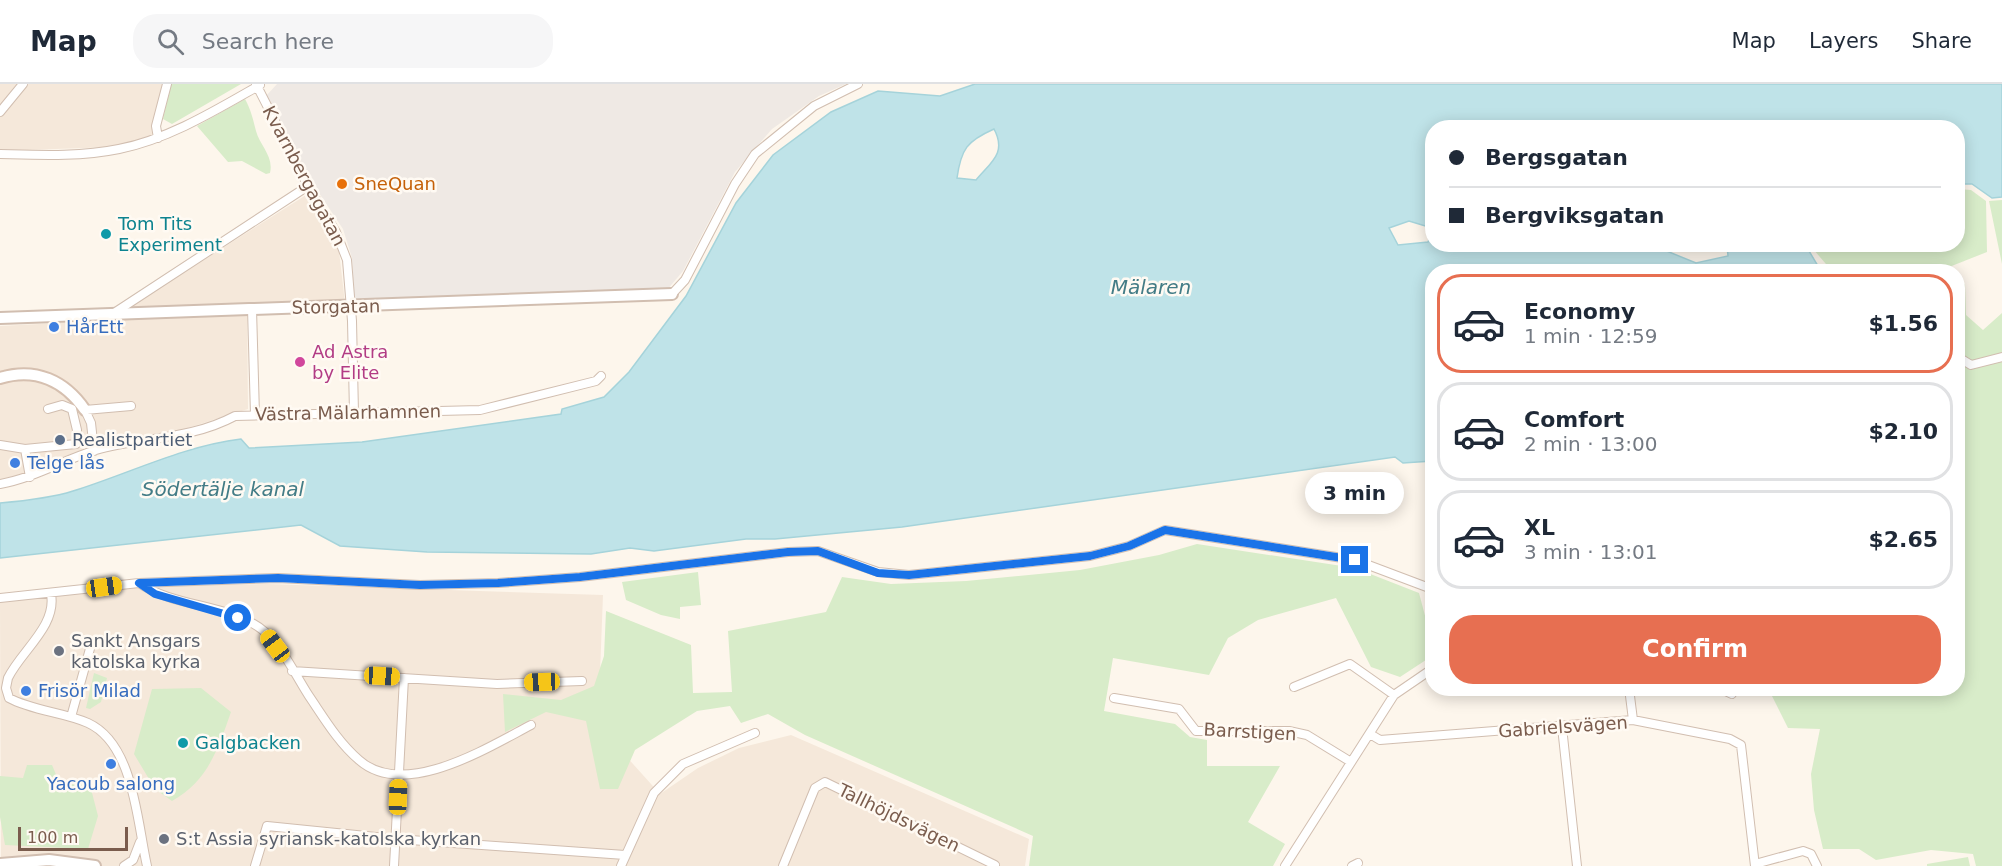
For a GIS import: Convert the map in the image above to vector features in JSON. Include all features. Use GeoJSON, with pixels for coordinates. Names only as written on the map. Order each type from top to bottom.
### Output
{"type":"FeatureCollection","features":[{"type":"Feature","properties":{"kind":"street"},"geometry":{"type":"LineString","coordinates":[[0,112],[22,84]]}},
{"type":"Feature","properties":{"kind":"street"},"geometry":{"type":"LineString","coordinates":[[158,138],[156,126],[167,84]]}},
{"type":"Feature","properties":{"kind":"street"},"geometry":{"type":"LineString","coordinates":[[672,294],[685,280],[735,184],[755,154],[814,106],[858,84]]}},
{"type":"Feature","properties":{"kind":"street"},"geometry":{"type":"LineString","coordinates":[[0,154],[75,154],[119,149],[158,138],[258,85]]}},
{"type":"Feature","properties":{"kind":"street","name":"Kvarnbergagatan"},"geometry":{"type":"LineString","coordinates":[[258,85],[308,186],[336,232],[347,260],[351,307],[354,413]]}},
{"type":"Feature","properties":{"kind":"street"},"geometry":{"type":"LineString","coordinates":[[114,313],[308,186]]}},
{"type":"Feature","properties":{"kind":"street","name":"Storgatan"},"geometry":{"type":"LineString","coordinates":[[0,318],[114,313],[137,315],[672,294]]}},
{"type":"Feature","properties":{"kind":"street"},"geometry":{"type":"LineString","coordinates":[[252,309],[255,415]]}},
{"type":"Feature","properties":{"kind":"street"},"geometry":{"type":"LineString","coordinates":[[1965,361],[1971,365],[2002,357]]}},
{"type":"Feature","properties":{"kind":"street"},"geometry":{"type":"LineString","coordinates":[[0,378],[28,374],[46,377],[74,394],[92,423],[94,451]]}},
{"type":"Feature","properties":{"kind":"street","name":"Västra Mälarhamnen"},"geometry":{"type":"LineString","coordinates":[[0,484],[30,477],[94,451],[199,430],[217,425],[234,416],[480,410],[596,381],[601,376]]}},
{"type":"Feature","properties":{"kind":"street"},"geometry":{"type":"LineString","coordinates":[[0,445],[25,449],[76,444],[77,430],[72,409],[62,405],[48,409]]}},
{"type":"Feature","properties":{"kind":"street"},"geometry":{"type":"LineString","coordinates":[[85,410],[131,406]]}},
{"type":"Feature","properties":{"kind":"street"},"geometry":{"type":"LineString","coordinates":[[25,449],[30,477]]}},
{"type":"Feature","properties":{"kind":"street"},"geometry":{"type":"LineString","coordinates":[[0,598],[139,583],[278,578],[420,585],[498,583],[580,577],[788,552],[818,551],[878,573],[909,575],[1090,556],[1129,546],[1165,530],[1355,560],[1425,586]]}},
{"type":"Feature","properties":{"kind":"street"},"geometry":{"type":"LineString","coordinates":[[139,583],[155,594],[238,618],[264,632],[338,739],[360,762],[379,772],[399,776],[459,763],[531,725]]}},
{"type":"Feature","properties":{"kind":"street"},"geometry":{"type":"LineString","coordinates":[[51,594],[49,618],[10,672],[6,688],[9,698],[71,717],[104,733],[123,759],[147,866]]}},
{"type":"Feature","properties":{"kind":"street"},"geometry":{"type":"LineString","coordinates":[[71,717],[91,645]]}},
{"type":"Feature","properties":{"kind":"street"},"geometry":{"type":"LineString","coordinates":[[1294,687],[1350,664],[1394,695]]}},
{"type":"Feature","properties":{"kind":"street"},"geometry":{"type":"LineString","coordinates":[[292,671],[497,684],[582,681]]}},
{"type":"Feature","properties":{"kind":"street"},"geometry":{"type":"LineString","coordinates":[[1285,866],[1394,695],[1425,674]]}},
{"type":"Feature","properties":{"kind":"street"},"geometry":{"type":"LineString","coordinates":[[394,866],[404,678]]}},
{"type":"Feature","properties":{"kind":"street"},"geometry":{"type":"LineString","coordinates":[[1630,696],[1634,720]]}},
{"type":"Feature","properties":{"kind":"street","name":"Barrstigen"},"geometry":{"type":"LineString","coordinates":[[1114,698],[1179,710],[1196,731],[1289,731],[1307,735],[1351,762]]}},
{"type":"Feature","properties":{"kind":"street","name":"Gabrielsvägen"},"geometry":{"type":"LineString","coordinates":[[1370,734],[1380,740],[1634,720],[1730,739],[1741,745],[1755,865]]}},
{"type":"Feature","properties":{"kind":"street"},"geometry":{"type":"LineString","coordinates":[[1562,727],[1577,866]]}},
{"type":"Feature","properties":{"kind":"street"},"geometry":{"type":"LineString","coordinates":[[621,866],[654,793],[683,764],[755,733]]}},
{"type":"Feature","properties":{"kind":"street","name":"Tallhöjdsvägen"},"geometry":{"type":"LineString","coordinates":[[783,866],[815,788],[825,782],[995,865]]}},
{"type":"Feature","properties":{"kind":"street"},"geometry":{"type":"LineString","coordinates":[[255,866],[267,826],[396,839],[625,855]]}},
{"type":"Feature","properties":{"kind":"street"},"geometry":{"type":"LineString","coordinates":[[123,866],[133,860],[141,837]]}},
{"type":"Feature","properties":{"kind":"street"},"geometry":{"type":"LineString","coordinates":[[1755,865],[1803,851],[1811,854],[1817,866]]}},
{"type":"Feature","properties":{"kind":"street"},"geometry":{"type":"LineString","coordinates":[[0,864],[49,860],[95,866]]}},
{"type":"Feature","properties":{"kind":"shaded area"},"geometry":{"type":"Polygon","coordinates":[[[0,84],[171,84],[163,119],[153,136],[111,147],[0,151],[0,84]]]}},
{"type":"Feature","properties":{"kind":"shaded area"},"geometry":{"type":"Polygon","coordinates":[[[277,84],[846,84],[819,96],[772,129],[735,172],[683,271],[667,290],[354,300],[352,258],[343,229],[311,181],[266,96],[277,84]]]}},
{"type":"Feature","properties":{"kind":"shaded area"},"geometry":{"type":"Polygon","coordinates":[[[306,195],[339,251],[345,303],[247,305],[248,409],[156,438],[88,450],[19,478],[0,480],[0,326],[98,321],[125,310],[306,195]]]}},
{"type":"Feature","properties":{"kind":"shaded area"},"geometry":{"type":"Polygon","coordinates":[[[267,584],[603,595],[598,725],[660,794],[698,768],[739,748],[791,735],[1029,839],[1025,866],[1,866],[0,602],[126,587],[267,584]]]}},
{"type":"Feature","properties":{"kind":"green space"},"geometry":{"type":"Polygon","coordinates":[[[171,84],[241,84],[172,124],[163,119],[171,84]]]}},
{"type":"Feature","properties":{"kind":"green space"},"geometry":{"type":"Polygon","coordinates":[[[245,99],[270,161],[270,173],[266,174],[242,161],[228,162],[197,126],[245,99]]]}},
{"type":"Feature","properties":{"kind":"green space"},"geometry":{"type":"Polygon","coordinates":[[[1965,190],[1971,190],[1986,201],[1987,252],[1957,264],[1826,264],[1816,252],[1965,252],[1965,190]]]}},
{"type":"Feature","properties":{"kind":"green space"},"geometry":{"type":"Polygon","coordinates":[[[2002,200],[2002,264],[1989,201],[2002,200]]]}},
{"type":"Feature","properties":{"kind":"green space"},"geometry":{"type":"Polygon","coordinates":[[[1965,284],[1966,315],[1983,330],[2002,313],[2002,866],[1976,866],[1973,854],[1931,850],[1876,860],[1859,849],[1823,849],[1814,810],[1811,774],[1820,729],[1788,728],[1772,696],[1965,696],[1965,284]]]}},
{"type":"Feature","properties":{"kind":"green space"},"geometry":{"type":"Polygon","coordinates":[[[1197,544],[1355,568],[1419,593],[1425,616],[1425,661],[1400,677],[1371,667],[1336,598],[1258,620],[1228,638],[1209,675],[1113,658],[1104,711],[1175,724],[1190,737],[1207,740],[1207,766],[1280,766],[1248,822],[1285,844],[1273,866],[1029,866],[1033,836],[805,735],[768,714],[741,723],[730,706],[697,711],[635,750],[618,789],[600,789],[586,721],[546,712],[505,732],[503,694],[561,700],[594,686],[604,656],[606,611],[691,645],[693,693],[732,692],[728,631],[826,612],[842,577],[891,584],[966,581],[1080,570],[1159,555],[1197,544]]]}},
{"type":"Feature","properties":{"kind":"green space"},"geometry":{"type":"Polygon","coordinates":[[[698,572],[701,605],[680,607],[680,619],[661,615],[626,600],[622,582],[698,572]]]}},
{"type":"Feature","properties":{"kind":"green space"},"geometry":{"type":"Polygon","coordinates":[[[94,673],[107,678],[101,702],[90,709],[86,708],[94,673]]]}},
{"type":"Feature","properties":{"kind":"green space"},"geometry":{"type":"Polygon","coordinates":[[[201,688],[231,712],[216,751],[203,774],[195,784],[172,801],[155,789],[134,754],[152,689],[201,688]]]}},
{"type":"Feature","properties":{"kind":"green space"},"geometry":{"type":"Polygon","coordinates":[[[27,765],[52,765],[60,784],[90,785],[98,816],[88,849],[5,845],[0,817],[0,776],[23,778],[27,765]]]}},
{"type":"Feature","properties":{"kind":"green space"},"geometry":{"type":"Polygon","coordinates":[[[1968,857],[1970,866],[1927,866],[1927,864],[1968,857]]]}},
{"type":"Feature","properties":{"kind":"water","name":"Mälaren"},"geometry":{"type":"Polygon","coordinates":[[[975,84],[2002,84],[2002,197],[1992,198],[1972,184],[1965,184],[1965,120],[1425,120],[1425,226],[1409,221],[1389,228],[1398,245],[1425,242],[1425,252],[1669,252],[1696,263],[1728,256],[1728,252],[1810,252],[1817,264],[1425,264],[1425,461],[1403,463],[1395,457],[902,527],[775,539],[746,539],[654,551],[630,548],[591,554],[427,552],[340,546],[301,525],[0,558],[0,503],[64,493],[198,448],[241,439],[249,448],[362,442],[561,414],[562,409],[604,397],[629,372],[686,296],[736,203],[773,155],[831,112],[878,91],[940,96],[975,84]],[[994,129],[971,142],[963,153],[957,178],[976,180],[996,157],[999,145],[994,129]]]}},
{"type":"Feature","properties":{"kind":"place","name":"SneQuan"},"geometry":{"type":"Point","coordinates":[342,184]}},
{"type":"Feature","properties":{"kind":"place","name":"Tom Tits Experiment"},"geometry":{"type":"Point","coordinates":[106,234]}},
{"type":"Feature","properties":{"kind":"place","name":"HårEtt"},"geometry":{"type":"Point","coordinates":[54,327]}},
{"type":"Feature","properties":{"kind":"place","name":"Ad Astra by Elite"},"geometry":{"type":"Point","coordinates":[300,362]}},
{"type":"Feature","properties":{"kind":"place","name":"Realistpartiet"},"geometry":{"type":"Point","coordinates":[60,440]}},
{"type":"Feature","properties":{"kind":"place","name":"Telge lås"},"geometry":{"type":"Point","coordinates":[15,463]}},
{"type":"Feature","properties":{"kind":"place","name":"Sankt Ansgars katolska kyrka"},"geometry":{"type":"Point","coordinates":[59,651]}},
{"type":"Feature","properties":{"kind":"place","name":"Frisör Milad"},"geometry":{"type":"Point","coordinates":[26,691]}},
{"type":"Feature","properties":{"kind":"place","name":"Galgbacken"},"geometry":{"type":"Point","coordinates":[183,743]}},
{"type":"Feature","properties":{"kind":"place","name":"Yacoub salong"},"geometry":{"type":"Point","coordinates":[111,764]}},
{"type":"Feature","properties":{"kind":"place","name":"S:t Assia syriansk-katolska kyrkan"},"geometry":{"type":"Point","coordinates":[164,839]}},
{"type":"Feature","properties":{"kind":"route"},"geometry":{"type":"LineString","coordinates":[[238,618],[155,594],[139,583],[278,578],[420,585],[498,583],[580,577],[788,552],[818,551],[878,573],[909,575],[1090,556],[1129,546],[1165,530],[1355,560]]}},
{"type":"Feature","properties":{"kind":"water label","name":"Södertälje kanal"},"geometry":{"type":"Point","coordinates":[223,489]}}]}
